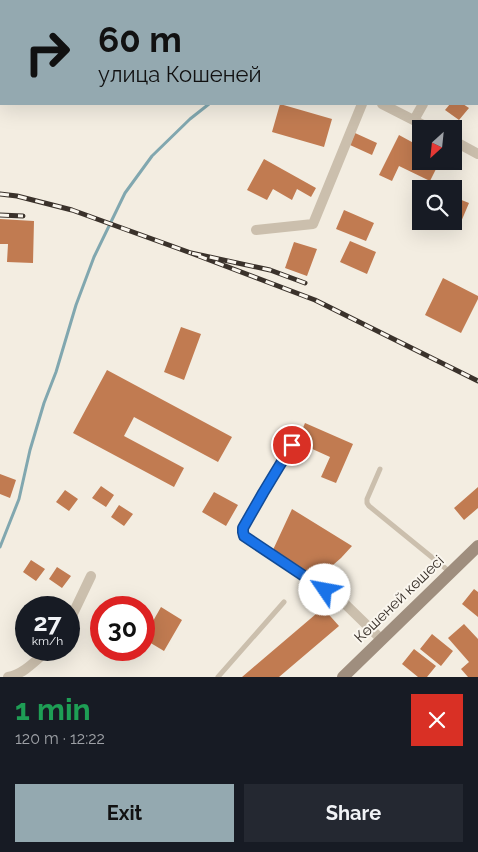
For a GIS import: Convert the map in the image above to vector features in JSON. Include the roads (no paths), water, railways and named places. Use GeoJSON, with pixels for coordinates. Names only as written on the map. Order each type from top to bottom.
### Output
{"type":"FeatureCollection","features":[{"type":"Feature","properties":{"kind":"main road","name":"Көшеней көшесі"},"geometry":{"type":"LineString","coordinates":[[343,677],[478,546]]}},
{"type":"Feature","properties":{"kind":"street"},"geometry":{"type":"LineString","coordinates":[[256,230],[313,224],[362,105]]}},
{"type":"Feature","properties":{"kind":"street"},"geometry":{"type":"LineString","coordinates":[[384,105],[414,120],[422,105]]}},
{"type":"Feature","properties":{"kind":"street"},"geometry":{"type":"LineString","coordinates":[[462,145],[478,154]]}},
{"type":"Feature","properties":{"kind":"street"},"geometry":{"type":"LineString","coordinates":[[292,445],[243,528],[244,536],[341,600],[381,639]]}},
{"type":"Feature","properties":{"kind":"street"},"geometry":{"type":"LineString","coordinates":[[80,599],[91,576]]}},
{"type":"Feature","properties":{"kind":"street"},"geometry":{"type":"LineString","coordinates":[[8,677],[23,671],[35,661]]}},
{"type":"Feature","properties":{"kind":"lane"},"geometry":{"type":"LineString","coordinates":[[380,469],[367,499],[369,506],[450,572]]}},
{"type":"Feature","properties":{"kind":"lane"},"geometry":{"type":"LineString","coordinates":[[218,677],[284,602]]}},
{"type":"Feature","properties":{"kind":"waterway"},"geometry":{"type":"LineString","coordinates":[[0,547],[19,499],[30,450],[44,403],[94,257],[125,193],[152,156],[190,119],[208,105]]}},
{"type":"Feature","properties":{"kind":"railway"},"geometry":{"type":"LineString","coordinates":[[0,194],[17,196],[72,210],[191,253]]}},
{"type":"Feature","properties":{"kind":"railway"},"geometry":{"type":"LineString","coordinates":[[0,215],[23,216]]}},
{"type":"Feature","properties":{"kind":"railway"},"geometry":{"type":"LineString","coordinates":[[305,283],[270,270],[191,253],[315,300],[478,381]]}}]}
